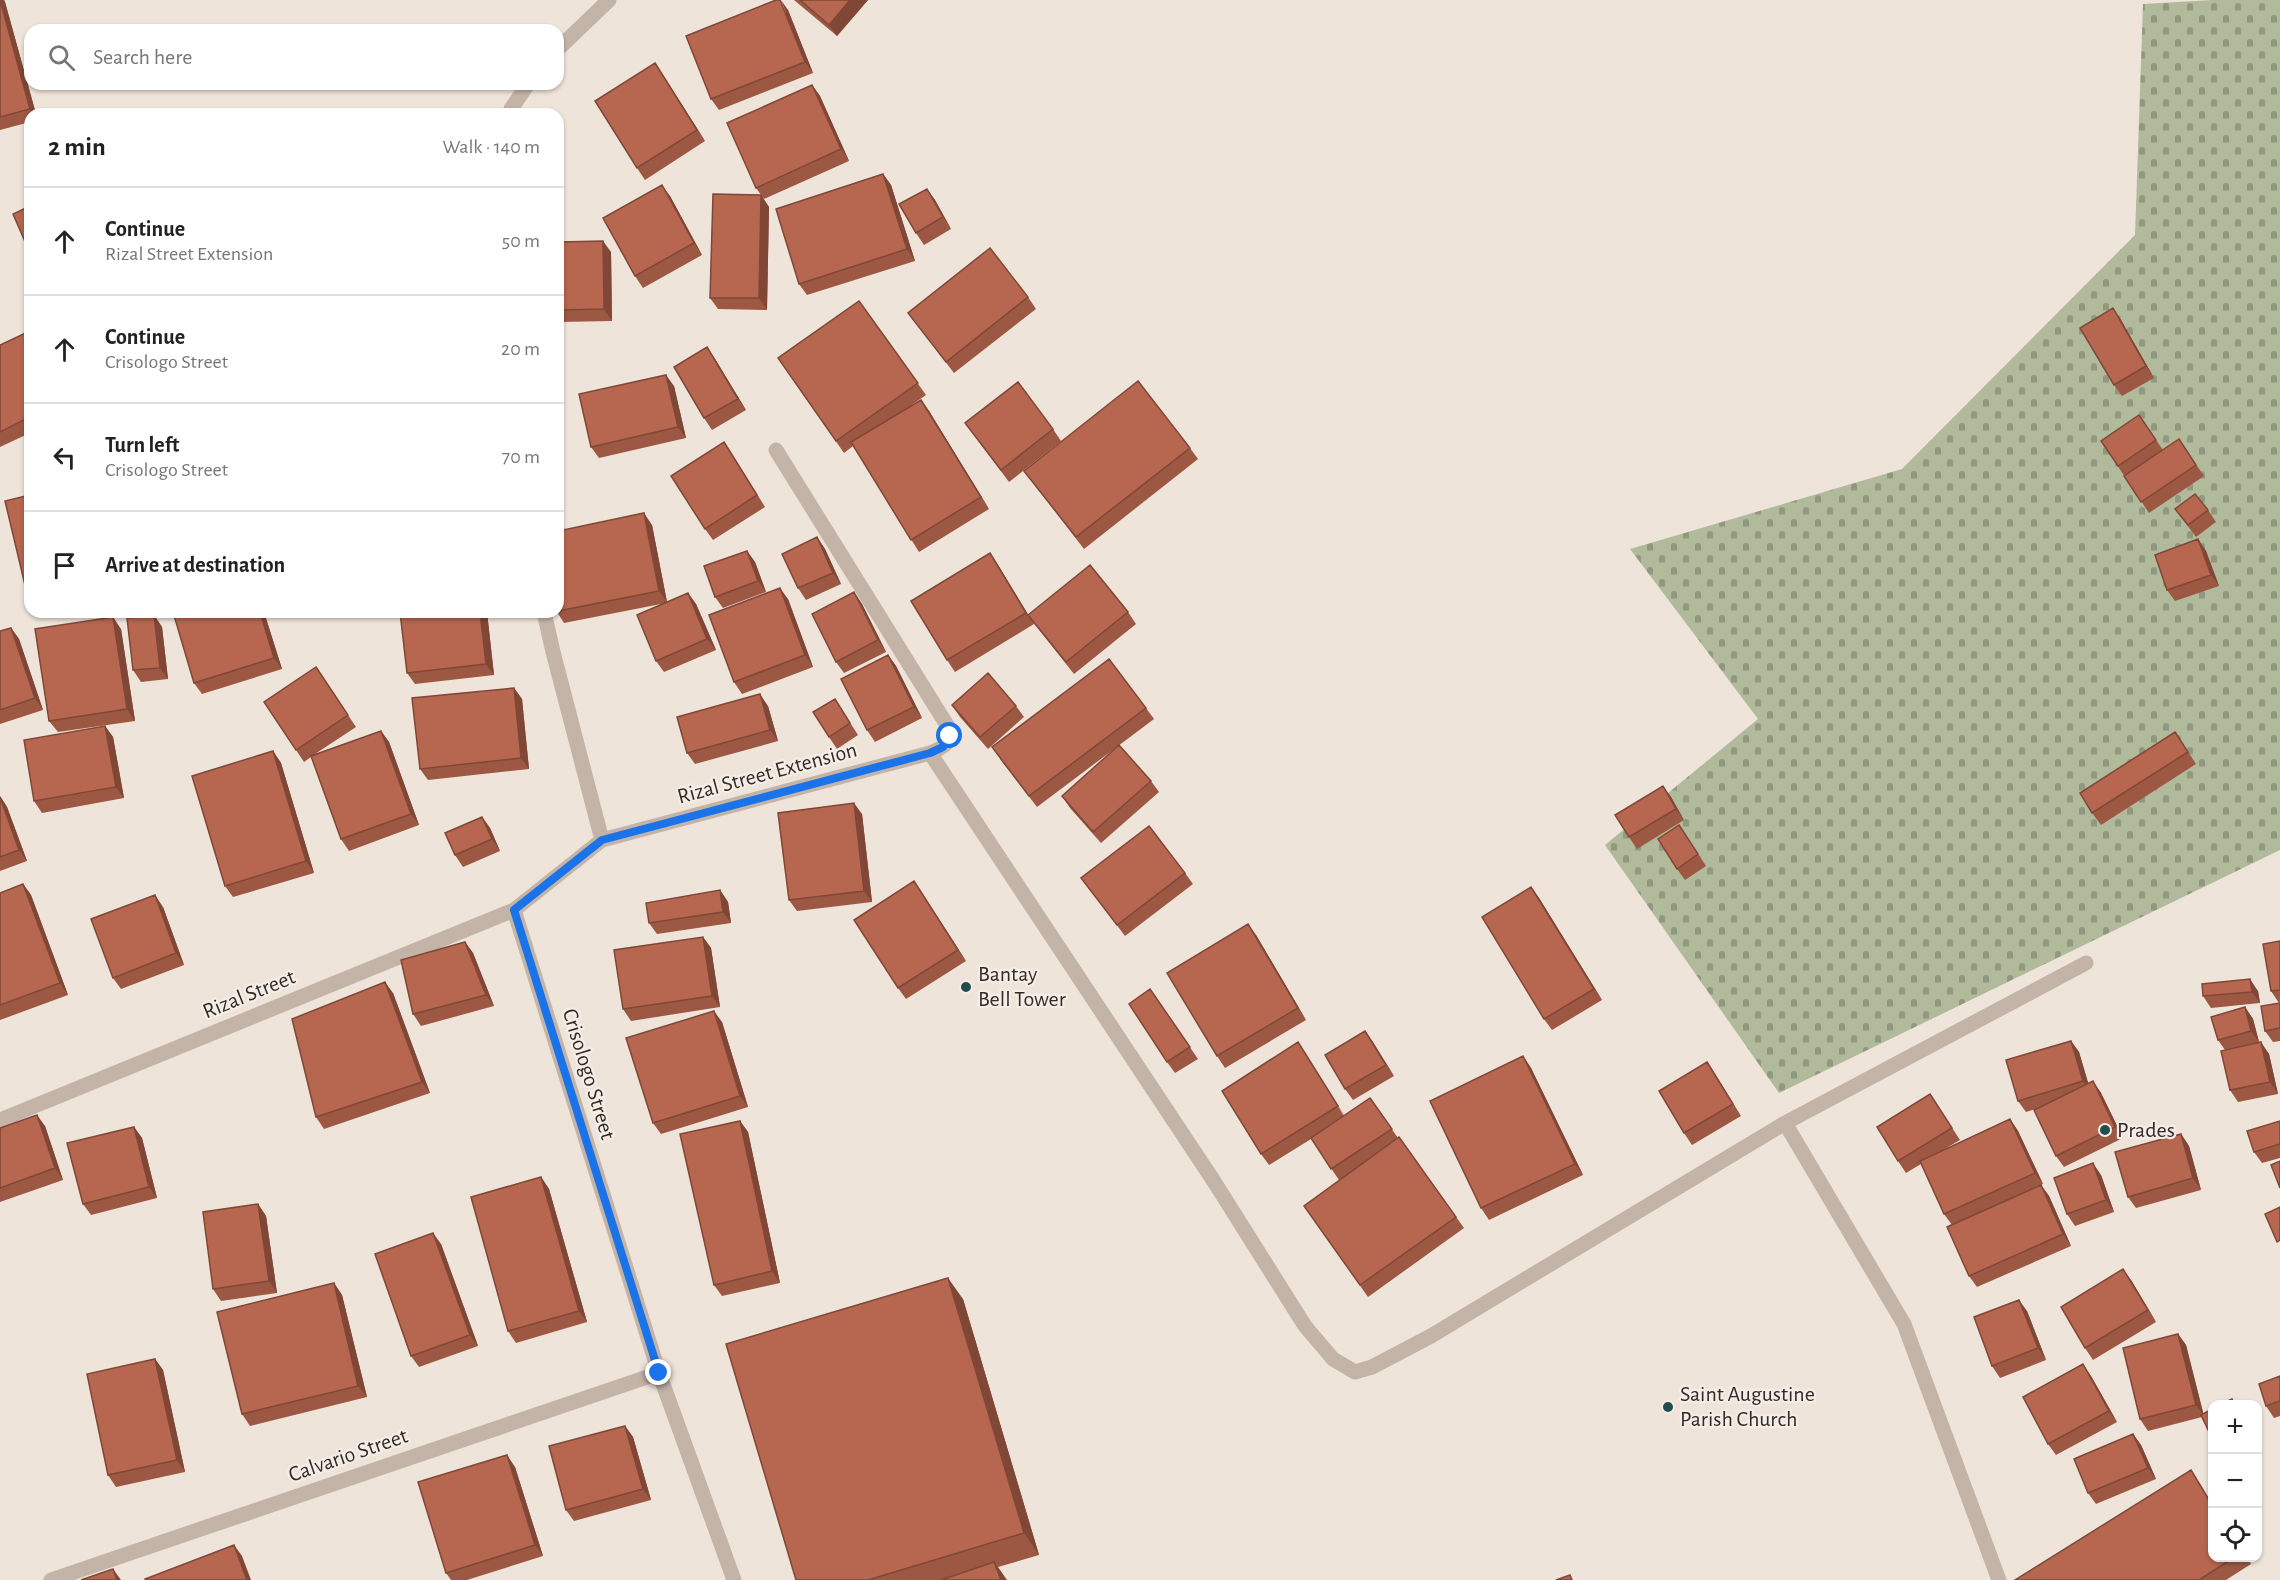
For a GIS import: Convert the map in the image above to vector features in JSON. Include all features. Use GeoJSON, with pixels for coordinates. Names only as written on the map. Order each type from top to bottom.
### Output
{"type":"FeatureCollection","features":[{"type":"Feature","properties":{"kind":"street"},"geometry":{"type":"LineString","coordinates":[[564,43],[609,0]]}},
{"type":"Feature","properties":{"kind":"street"},"geometry":{"type":"LineString","coordinates":[[512,108],[524,90]]}},
{"type":"Feature","properties":{"kind":"street"},"geometry":{"type":"LineString","coordinates":[[776,450],[950,730],[949,741],[937,750],[1305,1326],[1333,1359],[1355,1372],[1372,1367],[1431,1336],[1785,1123],[2086,963]]}},
{"type":"Feature","properties":{"kind":"street"},"geometry":{"type":"LineString","coordinates":[[514,910],[602,840],[552,652],[545,618]]}},
{"type":"Feature","properties":{"kind":"street","name":"Rizal Street Extension"},"geometry":{"type":"LineString","coordinates":[[602,840],[937,750]]}},
{"type":"Feature","properties":{"kind":"street","name":"Rizal Street"},"geometry":{"type":"LineString","coordinates":[[0,1119],[514,910]]}},
{"type":"Feature","properties":{"kind":"street","name":"Crisologo Street"},"geometry":{"type":"LineString","coordinates":[[514,910],[659,1373],[734,1580]]}},
{"type":"Feature","properties":{"kind":"street"},"geometry":{"type":"LineString","coordinates":[[1785,1123],[1904,1324],[2000,1580]]}},
{"type":"Feature","properties":{"kind":"street","name":"Calvario Street"},"geometry":{"type":"LineString","coordinates":[[51,1580],[659,1373]]}},
{"type":"Feature","properties":{"kind":"green space"},"geometry":{"type":"Polygon","coordinates":[[[2212,0],[2280,0],[2280,850],[1779,1093],[1605,845],[1758,719],[1630,549],[1902,469],[2135,235],[2143,4],[2212,0]]]}},
{"type":"Feature","properties":{"kind":"building"},"geometry":{"type":"Polygon","coordinates":[[[0,0],[30,108],[0,117],[0,0]]]}},
{"type":"Feature","properties":{"kind":"building"},"geometry":{"type":"Polygon","coordinates":[[[780,0],[805,62],[711,99],[686,36],[780,0]]]}},
{"type":"Feature","properties":{"kind":"building"},"geometry":{"type":"Polygon","coordinates":[[[800,0],[850,0],[829,25],[800,0]]]}},
{"type":"Feature","properties":{"kind":"building"},"geometry":{"type":"Polygon","coordinates":[[[655,63],[697,130],[637,168],[595,101],[655,63]]]}},
{"type":"Feature","properties":{"kind":"building"},"geometry":{"type":"Polygon","coordinates":[[[812,85],[841,149],[756,188],[727,123],[812,85]]]}},
{"type":"Feature","properties":{"kind":"building"},"geometry":{"type":"Polygon","coordinates":[[[883,174],[907,249],[799,284],[776,209],[883,174]]]}},
{"type":"Feature","properties":{"kind":"building"},"geometry":{"type":"Polygon","coordinates":[[[662,185],[694,243],[635,276],[603,218],[662,185]]]}},
{"type":"Feature","properties":{"kind":"building"},"geometry":{"type":"Polygon","coordinates":[[[927,189],[943,217],[916,233],[899,204],[927,189]]]}},
{"type":"Feature","properties":{"kind":"building"},"geometry":{"type":"Polygon","coordinates":[[[713,194],[761,195],[759,298],[710,298],[713,194]]]}},
{"type":"Feature","properties":{"kind":"building"},"geometry":{"type":"Polygon","coordinates":[[[24,209],[24,239],[13,214],[24,209]]]}},
{"type":"Feature","properties":{"kind":"building"},"geometry":{"type":"Polygon","coordinates":[[[603,241],[604,309],[564,310],[564,242],[603,241]]]}},
{"type":"Feature","properties":{"kind":"building"},"geometry":{"type":"Polygon","coordinates":[[[990,248],[1028,297],[946,362],[908,313],[990,248]]]}},
{"type":"Feature","properties":{"kind":"building"},"geometry":{"type":"Polygon","coordinates":[[[859,301],[918,383],[836,441],[778,358],[859,301]]]}},
{"type":"Feature","properties":{"kind":"building"},"geometry":{"type":"Polygon","coordinates":[[[2113,308],[2146,366],[2114,385],[2080,328],[2113,308]]]}},
{"type":"Feature","properties":{"kind":"building"},"geometry":{"type":"Polygon","coordinates":[[[24,334],[24,420],[0,432],[0,345],[24,334]]]}},
{"type":"Feature","properties":{"kind":"building"},"geometry":{"type":"Polygon","coordinates":[[[707,347],[738,399],[704,418],[674,367],[707,347]]]}},
{"type":"Feature","properties":{"kind":"building"},"geometry":{"type":"Polygon","coordinates":[[[666,375],[678,427],[591,447],[579,394],[666,375]]]}},
{"type":"Feature","properties":{"kind":"building"},"geometry":{"type":"Polygon","coordinates":[[[1138,381],[1190,448],[1076,537],[1024,471],[1138,381]]]}},
{"type":"Feature","properties":{"kind":"building"},"geometry":{"type":"Polygon","coordinates":[[[1018,382],[1053,429],[1001,470],[965,423],[1018,382]]]}},
{"type":"Feature","properties":{"kind":"building"},"geometry":{"type":"Polygon","coordinates":[[[921,400],[981,497],[911,540],[851,442],[921,400]]]}},
{"type":"Feature","properties":{"kind":"building"},"geometry":{"type":"Polygon","coordinates":[[[2139,415],[2156,440],[2118,466],[2101,441],[2139,415]]]}},
{"type":"Feature","properties":{"kind":"building"},"geometry":{"type":"Polygon","coordinates":[[[2179,439],[2196,465],[2141,502],[2124,476],[2179,439]]]}},
{"type":"Feature","properties":{"kind":"building"},"geometry":{"type":"Polygon","coordinates":[[[724,442],[757,495],[705,529],[671,476],[724,442]]]}},
{"type":"Feature","properties":{"kind":"building"},"geometry":{"type":"Polygon","coordinates":[[[2195,494],[2208,510],[2188,525],[2175,509],[2195,494]]]}},
{"type":"Feature","properties":{"kind":"building"},"geometry":{"type":"Polygon","coordinates":[[[24,496],[24,581],[5,501],[24,496]]]}},
{"type":"Feature","properties":{"kind":"building"},"geometry":{"type":"Polygon","coordinates":[[[644,513],[659,591],[564,610],[564,530],[644,513]]]}},
{"type":"Feature","properties":{"kind":"building"},"geometry":{"type":"Polygon","coordinates":[[[817,537],[833,573],[798,588],[782,554],[817,537]]]}},
{"type":"Feature","properties":{"kind":"building"},"geometry":{"type":"Polygon","coordinates":[[[2198,539],[2211,575],[2167,590],[2155,555],[2198,539]]]}},
{"type":"Feature","properties":{"kind":"building"},"geometry":{"type":"Polygon","coordinates":[[[747,551],[758,581],[715,597],[704,566],[747,551]]]}},
{"type":"Feature","properties":{"kind":"building"},"geometry":{"type":"Polygon","coordinates":[[[990,553],[1026,613],[947,660],[911,601],[990,553]]]}},
{"type":"Feature","properties":{"kind":"building"},"geometry":{"type":"Polygon","coordinates":[[[1090,565],[1128,612],[1066,662],[1028,615],[1090,565]]]}},
{"type":"Feature","properties":{"kind":"building"},"geometry":{"type":"Polygon","coordinates":[[[780,588],[805,655],[734,682],[709,615],[780,588]]]}},
{"type":"Feature","properties":{"kind":"building"},"geometry":{"type":"Polygon","coordinates":[[[854,592],[878,640],[836,662],[812,614],[854,592]]]}},
{"type":"Feature","properties":{"kind":"building"},"geometry":{"type":"Polygon","coordinates":[[[688,593],[707,639],[656,661],[637,615],[688,593]]]}},
{"type":"Feature","properties":{"kind":"building"},"geometry":{"type":"Polygon","coordinates":[[[113,618],[127,709],[49,721],[35,629],[113,618]]]}},
{"type":"Feature","properties":{"kind":"building"},"geometry":{"type":"Polygon","coordinates":[[[127,618],[154,618],[160,668],[133,670],[127,618]]]}},
{"type":"Feature","properties":{"kind":"building"},"geometry":{"type":"Polygon","coordinates":[[[175,618],[262,618],[274,658],[194,683],[175,618]]]}},
{"type":"Feature","properties":{"kind":"building"},"geometry":{"type":"Polygon","coordinates":[[[401,618],[481,618],[486,664],[407,673],[401,618]]]}},
{"type":"Feature","properties":{"kind":"building"},"geometry":{"type":"Polygon","coordinates":[[[11,628],[35,698],[0,710],[0,631],[11,628]]]}},
{"type":"Feature","properties":{"kind":"building"},"geometry":{"type":"Polygon","coordinates":[[[888,655],[914,707],[867,730],[841,679],[888,655]]]}},
{"type":"Feature","properties":{"kind":"building"},"geometry":{"type":"Polygon","coordinates":[[[1109,659],[1146,708],[1029,796],[992,747],[1109,659]]]}},
{"type":"Feature","properties":{"kind":"building"},"geometry":{"type":"Polygon","coordinates":[[[316,667],[348,715],[296,750],[264,702],[316,667]]]}},
{"type":"Feature","properties":{"kind":"building"},"geometry":{"type":"Polygon","coordinates":[[[988,673],[1016,706],[980,737],[952,705],[988,673]]]}},
{"type":"Feature","properties":{"kind":"building"},"geometry":{"type":"Polygon","coordinates":[[[514,688],[521,758],[420,769],[412,698],[514,688]]]}},
{"type":"Feature","properties":{"kind":"building"},"geometry":{"type":"Polygon","coordinates":[[[760,694],[770,730],[687,753],[677,717],[760,694]]]}},
{"type":"Feature","properties":{"kind":"building"},"geometry":{"type":"Polygon","coordinates":[[[835,699],[850,723],[829,737],[813,712],[835,699]]]}},
{"type":"Feature","properties":{"kind":"building"},"geometry":{"type":"Polygon","coordinates":[[[105,726],[116,787],[34,801],[24,740],[105,726]]]}},
{"type":"Feature","properties":{"kind":"building"},"geometry":{"type":"Polygon","coordinates":[[[381,731],[411,814],[341,839],[311,756],[381,731]]]}},
{"type":"Feature","properties":{"kind":"building"},"geometry":{"type":"Polygon","coordinates":[[[2175,732],[2188,752],[2092,813],[2080,793],[2175,732]]]}},
{"type":"Feature","properties":{"kind":"building"},"geometry":{"type":"Polygon","coordinates":[[[1119,745],[1151,781],[1093,832],[1062,796],[1119,745]]]}},
{"type":"Feature","properties":{"kind":"building"},"geometry":{"type":"Polygon","coordinates":[[[273,751],[306,861],[225,886],[192,776],[273,751]]]}},
{"type":"Feature","properties":{"kind":"building"},"geometry":{"type":"Polygon","coordinates":[[[1663,786],[1676,809],[1629,837],[1615,815],[1663,786]]]}},
{"type":"Feature","properties":{"kind":"building"},"geometry":{"type":"Polygon","coordinates":[[[0,797],[19,850],[0,857],[0,797]]]}},
{"type":"Feature","properties":{"kind":"building"},"geometry":{"type":"Polygon","coordinates":[[[854,803],[864,891],[789,900],[778,813],[854,803]]]}},
{"type":"Feature","properties":{"kind":"building"},"geometry":{"type":"Polygon","coordinates":[[[482,817],[492,839],[455,855],[445,833],[482,817]]]}},
{"type":"Feature","properties":{"kind":"building"},"geometry":{"type":"Polygon","coordinates":[[[1679,825],[1698,854],[1677,869],[1658,839],[1679,825]]]}},
{"type":"Feature","properties":{"kind":"building"},"geometry":{"type":"Polygon","coordinates":[[[1149,826],[1185,873],[1117,925],[1081,878],[1149,826]]]}},
{"type":"Feature","properties":{"kind":"building"},"geometry":{"type":"Polygon","coordinates":[[[914,881],[958,950],[898,988],[854,920],[914,881]]]}},
{"type":"Feature","properties":{"kind":"building"},"geometry":{"type":"Polygon","coordinates":[[[23,884],[60,983],[0,1005],[0,893],[23,884]]]}},
{"type":"Feature","properties":{"kind":"building"},"geometry":{"type":"Polygon","coordinates":[[[1531,887],[1594,989],[1544,1019],[1482,917],[1531,887]]]}},
{"type":"Feature","properties":{"kind":"building"},"geometry":{"type":"Polygon","coordinates":[[[720,890],[723,912],[649,923],[646,903],[720,890]]]}},
{"type":"Feature","properties":{"kind":"building"},"geometry":{"type":"Polygon","coordinates":[[[155,895],[176,953],[113,978],[91,919],[155,895]]]}},
{"type":"Feature","properties":{"kind":"building"},"geometry":{"type":"Polygon","coordinates":[[[1248,924],[1298,1008],[1217,1056],[1167,973],[1248,924]]]}},
{"type":"Feature","properties":{"kind":"building"},"geometry":{"type":"Polygon","coordinates":[[[703,937],[712,996],[623,1009],[614,950],[703,937]]]}},
{"type":"Feature","properties":{"kind":"building"},"geometry":{"type":"Polygon","coordinates":[[[2280,941],[2280,990],[2271,991],[2263,944],[2280,941]]]}},
{"type":"Feature","properties":{"kind":"building"},"geometry":{"type":"Polygon","coordinates":[[[465,942],[486,995],[413,1014],[401,960],[465,942]]]}},
{"type":"Feature","properties":{"kind":"building"},"geometry":{"type":"Polygon","coordinates":[[[2250,979],[2252,992],[2203,996],[2202,984],[2250,979]]]}},
{"type":"Feature","properties":{"kind":"building"},"geometry":{"type":"Polygon","coordinates":[[[385,982],[422,1082],[316,1117],[292,1019],[385,982]]]}},
{"type":"Feature","properties":{"kind":"building"},"geometry":{"type":"Polygon","coordinates":[[[1150,989],[1190,1047],[1167,1062],[1129,1004],[1150,989]]]}},
{"type":"Feature","properties":{"kind":"building"},"geometry":{"type":"Polygon","coordinates":[[[2280,1003],[2280,1028],[2265,1031],[2261,1006],[2280,1003]]]}},
{"type":"Feature","properties":{"kind":"building"},"geometry":{"type":"Polygon","coordinates":[[[2245,1007],[2251,1031],[2218,1040],[2211,1017],[2245,1007]]]}},
{"type":"Feature","properties":{"kind":"building"},"geometry":{"type":"Polygon","coordinates":[[[714,1011],[740,1096],[653,1123],[626,1038],[714,1011]]]}},
{"type":"Feature","properties":{"kind":"building"},"geometry":{"type":"Polygon","coordinates":[[[1365,1031],[1386,1065],[1345,1089],[1325,1055],[1365,1031]]]}},
{"type":"Feature","properties":{"kind":"building"},"geometry":{"type":"Polygon","coordinates":[[[2071,1041],[2083,1081],[2018,1101],[2006,1060],[2071,1041]]]}},
{"type":"Feature","properties":{"kind":"building"},"geometry":{"type":"Polygon","coordinates":[[[1298,1042],[1338,1106],[1261,1154],[1222,1091],[1298,1042]]]}},
{"type":"Feature","properties":{"kind":"building"},"geometry":{"type":"Polygon","coordinates":[[[2261,1042],[2270,1082],[2230,1090],[2221,1051],[2261,1042]]]}},
{"type":"Feature","properties":{"kind":"building"},"geometry":{"type":"Polygon","coordinates":[[[1523,1056],[1575,1164],[1481,1208],[1430,1101],[1523,1056]]]}},
{"type":"Feature","properties":{"kind":"building"},"geometry":{"type":"Polygon","coordinates":[[[1707,1062],[1733,1104],[1684,1133],[1659,1091],[1707,1062]]]}},
{"type":"Feature","properties":{"kind":"building"},"geometry":{"type":"Polygon","coordinates":[[[2093,1081],[2115,1127],[2056,1156],[2034,1110],[2093,1081]]]}},
{"type":"Feature","properties":{"kind":"building"},"geometry":{"type":"Polygon","coordinates":[[[1930,1094],[1952,1128],[1898,1161],[1877,1127],[1930,1094]]]}},
{"type":"Feature","properties":{"kind":"building"},"geometry":{"type":"Polygon","coordinates":[[[1370,1098],[1392,1129],[1331,1169],[1311,1138],[1370,1098]]]}},
{"type":"Feature","properties":{"kind":"building"},"geometry":{"type":"Polygon","coordinates":[[[37,1115],[55,1168],[0,1188],[0,1128],[37,1115]]]}},
{"type":"Feature","properties":{"kind":"building"},"geometry":{"type":"Polygon","coordinates":[[[2010,1119],[2035,1173],[1944,1214],[1920,1161],[2010,1119]]]}},
{"type":"Feature","properties":{"kind":"building"},"geometry":{"type":"Polygon","coordinates":[[[740,1121],[772,1271],[714,1285],[680,1134],[740,1121]]]}},
{"type":"Feature","properties":{"kind":"building"},"geometry":{"type":"Polygon","coordinates":[[[2280,1121],[2280,1144],[2254,1152],[2247,1131],[2280,1121]]]}},
{"type":"Feature","properties":{"kind":"building"},"geometry":{"type":"Polygon","coordinates":[[[134,1127],[149,1187],[83,1204],[67,1143],[134,1127]]]}},
{"type":"Feature","properties":{"kind":"building"},"geometry":{"type":"Polygon","coordinates":[[[2181,1134],[2193,1178],[2128,1197],[2115,1152],[2181,1134]]]}},
{"type":"Feature","properties":{"kind":"building"},"geometry":{"type":"Polygon","coordinates":[[[1399,1137],[1456,1217],[1360,1285],[1304,1206],[1399,1137]]]}},
{"type":"Feature","properties":{"kind":"building"},"geometry":{"type":"Polygon","coordinates":[[[2280,1161],[2280,1188],[2271,1165],[2280,1161]]]}},
{"type":"Feature","properties":{"kind":"building"},"geometry":{"type":"Polygon","coordinates":[[[2093,1163],[2106,1200],[2067,1214],[2054,1178],[2093,1163]]]}},
{"type":"Feature","properties":{"kind":"building"},"geometry":{"type":"Polygon","coordinates":[[[541,1177],[579,1311],[508,1331],[471,1197],[541,1177]]]}},
{"type":"Feature","properties":{"kind":"building"},"geometry":{"type":"Polygon","coordinates":[[[2041,1185],[2063,1234],[1969,1276],[1947,1227],[2041,1185]]]}},
{"type":"Feature","properties":{"kind":"building"},"geometry":{"type":"Polygon","coordinates":[[[258,1204],[269,1281],[213,1289],[203,1212],[258,1204]]]}},
{"type":"Feature","properties":{"kind":"building"},"geometry":{"type":"Polygon","coordinates":[[[2280,1207],[2280,1240],[2277,1242],[2265,1214],[2280,1207]]]}},
{"type":"Feature","properties":{"kind":"building"},"geometry":{"type":"Polygon","coordinates":[[[433,1233],[470,1335],[411,1356],[375,1254],[433,1233]]]}},
{"type":"Feature","properties":{"kind":"building"},"geometry":{"type":"Polygon","coordinates":[[[2123,1269],[2148,1310],[2085,1348],[2061,1307],[2123,1269]]]}},
{"type":"Feature","properties":{"kind":"building"},"geometry":{"type":"Polygon","coordinates":[[[948,1278],[1024,1533],[868,1580],[796,1580],[726,1344],[948,1278]]]}},
{"type":"Feature","properties":{"kind":"building"},"geometry":{"type":"Polygon","coordinates":[[[334,1283],[358,1386],[242,1414],[217,1312],[334,1283]]]}},
{"type":"Feature","properties":{"kind":"building"},"geometry":{"type":"Polygon","coordinates":[[[2019,1300],[2038,1348],[1992,1366],[1974,1317],[2019,1300]]]}},
{"type":"Feature","properties":{"kind":"building"},"geometry":{"type":"Polygon","coordinates":[[[2178,1334],[2196,1405],[2140,1419],[2123,1348],[2178,1334]]]}},
{"type":"Feature","properties":{"kind":"building"},"geometry":{"type":"Polygon","coordinates":[[[155,1359],[177,1460],[108,1475],[87,1374],[155,1359]]]}},
{"type":"Feature","properties":{"kind":"building"},"geometry":{"type":"Polygon","coordinates":[[[2083,1364],[2109,1411],[2048,1444],[2023,1397],[2083,1364]]]}},
{"type":"Feature","properties":{"kind":"building"},"geometry":{"type":"Polygon","coordinates":[[[2280,1376],[2280,1401],[2266,1406],[2259,1384],[2280,1376]]]}},
{"type":"Feature","properties":{"kind":"building"},"geometry":{"type":"Polygon","coordinates":[[[2208,1411],[2208,1430],[2201,1415],[2208,1411]]]}},
{"type":"Feature","properties":{"kind":"building"},"geometry":{"type":"Polygon","coordinates":[[[625,1426],[643,1489],[566,1510],[549,1446],[625,1426]]]}},
{"type":"Feature","properties":{"kind":"building"},"geometry":{"type":"Polygon","coordinates":[[[2133,1434],[2148,1468],[2088,1493],[2074,1459],[2133,1434]]]}},
{"type":"Feature","properties":{"kind":"building"},"geometry":{"type":"Polygon","coordinates":[[[507,1455],[535,1545],[446,1573],[418,1482],[507,1455]]]}},
{"type":"Feature","properties":{"kind":"building"},"geometry":{"type":"Polygon","coordinates":[[[2191,1470],[2208,1498],[2208,1562],[2227,1562],[2199,1580],[2015,1580],[2191,1470]]]}},
{"type":"Feature","properties":{"kind":"building"},"geometry":{"type":"Polygon","coordinates":[[[234,1545],[247,1580],[145,1579],[234,1545]]]}},
{"type":"Feature","properties":{"kind":"building"},"geometry":{"type":"Polygon","coordinates":[[[994,1562],[1001,1580],[941,1580],[994,1562]]]}},
{"type":"Feature","properties":{"kind":"building"},"geometry":{"type":"Polygon","coordinates":[[[113,1569],[117,1580],[81,1580],[113,1569]]]}},
{"type":"Feature","properties":{"kind":"building"},"geometry":{"type":"Polygon","coordinates":[[[1570,1575],[1572,1580],[1556,1580],[1570,1575]]]}},
{"type":"Feature","properties":{"kind":"place","name":"Bantay Bell Tower"},"geometry":{"type":"Point","coordinates":[966,987]}},
{"type":"Feature","properties":{"kind":"place","name":"Prades"},"geometry":{"type":"Point","coordinates":[2105,1130]}},
{"type":"Feature","properties":{"kind":"place","name":"Saint Augustine Parish Church"},"geometry":{"type":"Point","coordinates":[1668,1407]}},
{"type":"Feature","properties":{"kind":"route"},"geometry":{"type":"LineString","coordinates":[[659,1373],[514,910],[602,840],[930,753],[943,747],[949,741],[950,736]]}}]}
